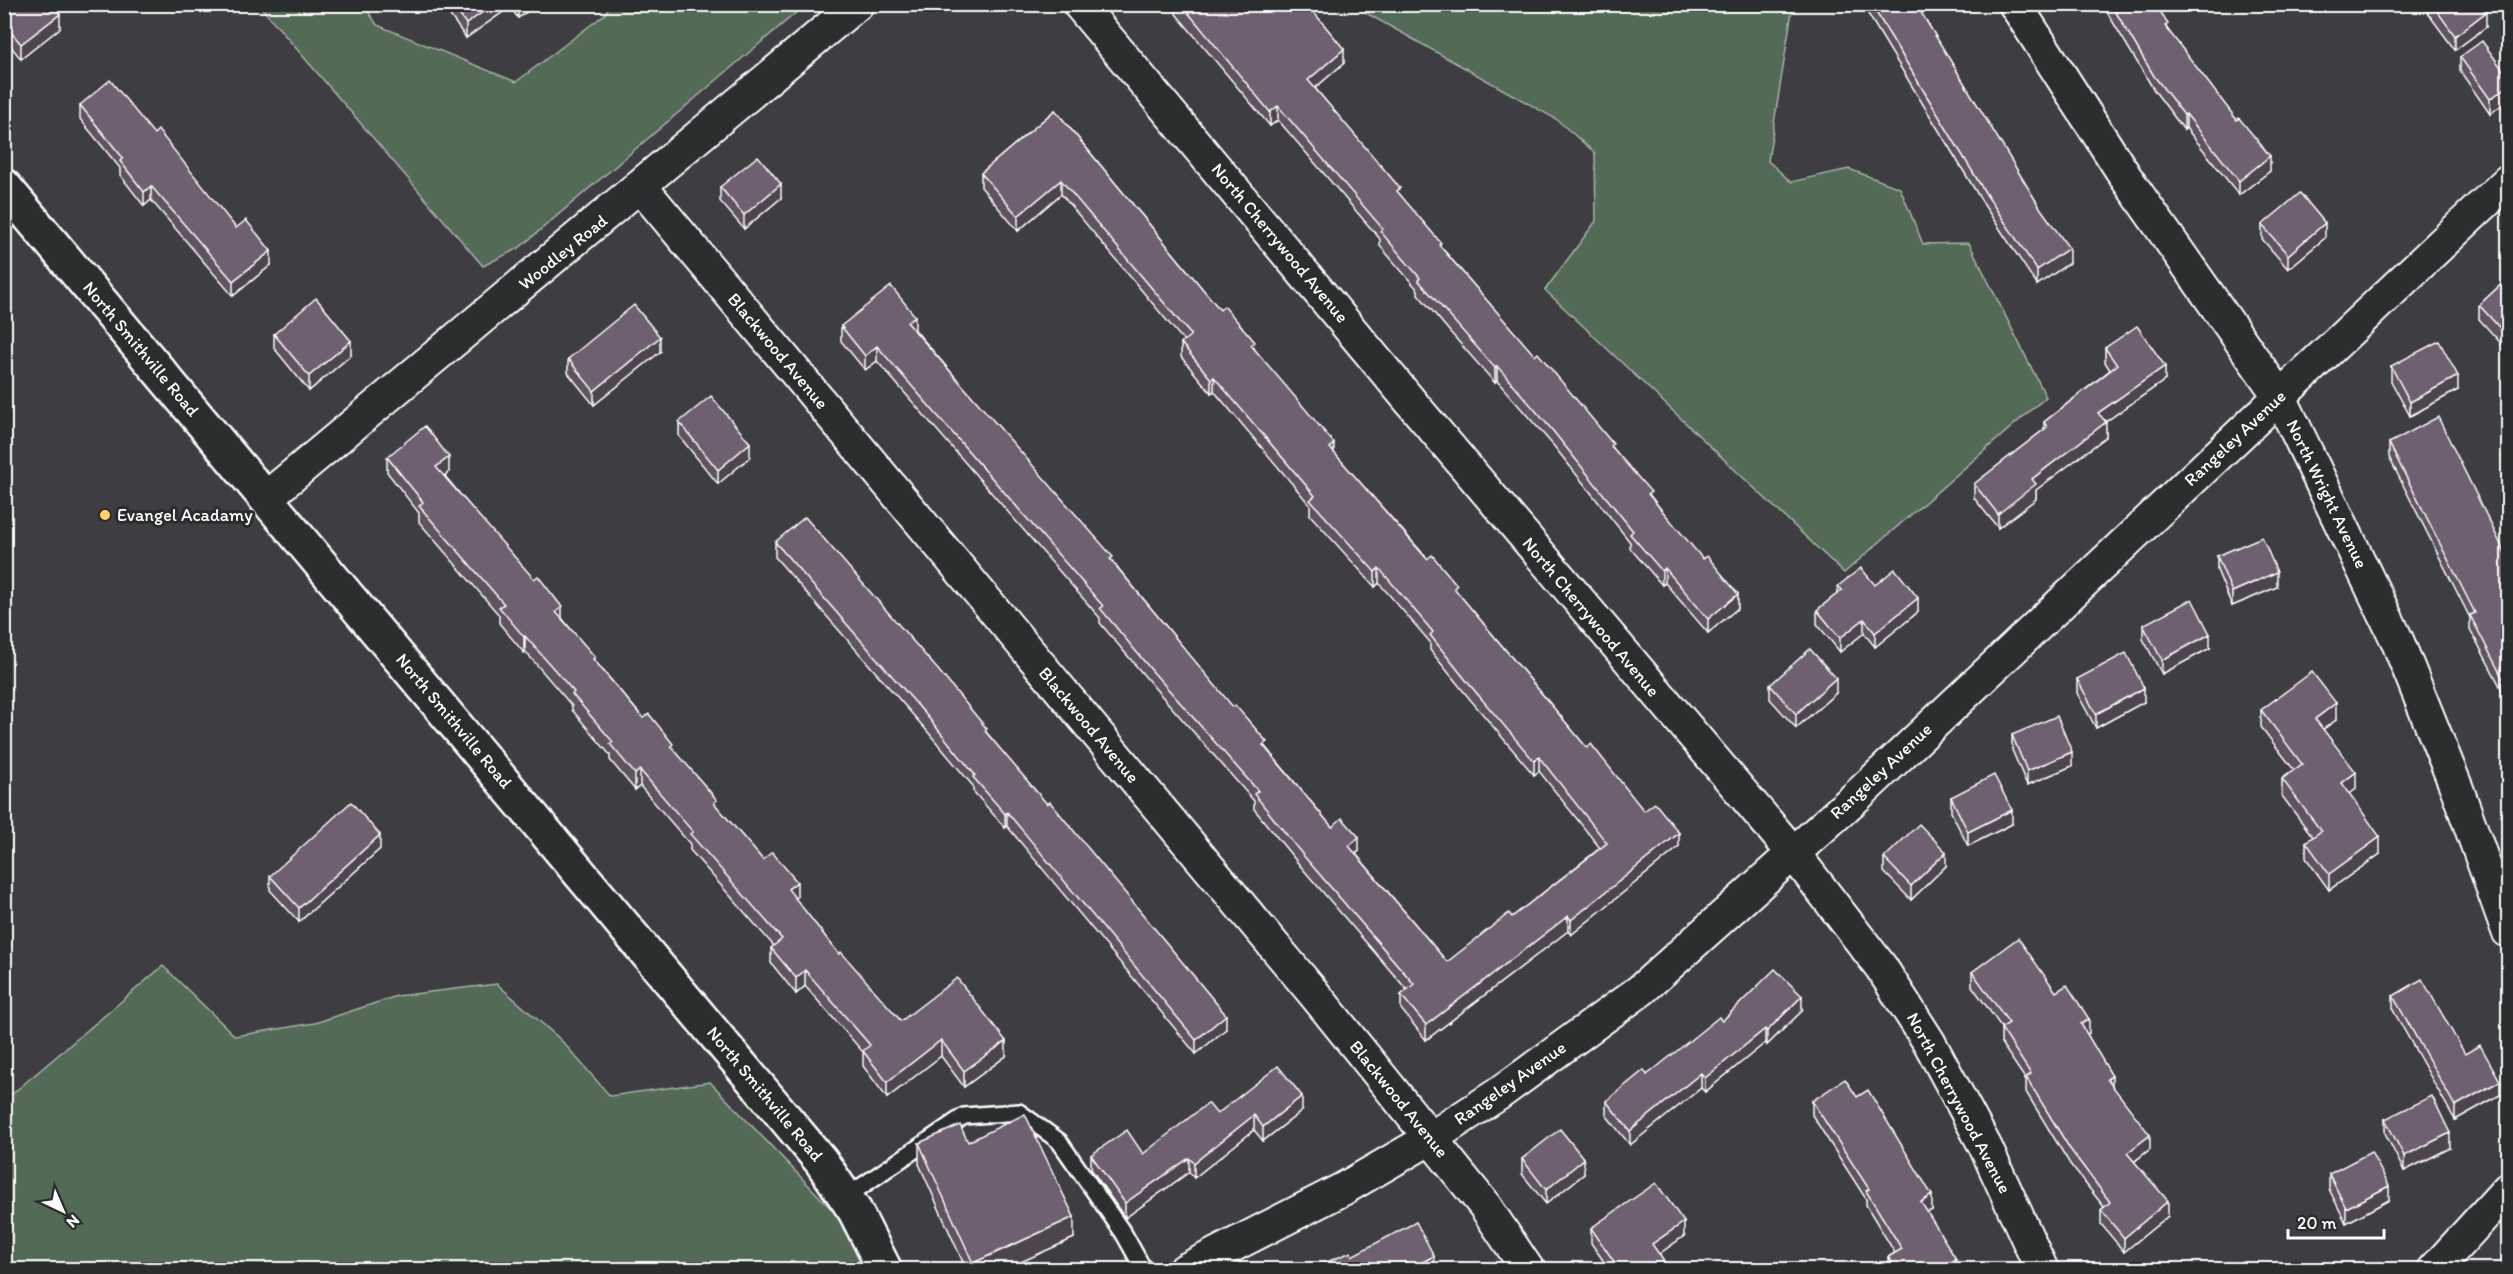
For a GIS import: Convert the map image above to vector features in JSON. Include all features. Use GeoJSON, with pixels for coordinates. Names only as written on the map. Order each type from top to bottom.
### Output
{"type":"FeatureCollection","features":[{"type":"Feature","properties":{"kind":"main road","name":"North Smithville Road"},"geometry":{"type":"LineString","coordinates":[[4,186],[267,497],[821,1161],[846,1197],[885,1269]]}},
{"type":"Feature","properties":{"kind":"street","name":"Woodley Road"},"geometry":{"type":"LineString","coordinates":[[267,497],[641,187],[857,4]]}},
{"type":"Feature","properties":{"kind":"street","name":"North Cherrywood Avenue"},"geometry":{"type":"LineString","coordinates":[[1080,4],[1452,451],[1794,855],[1881,967],[1929,1042],[1985,1146],[2042,1269]]}},
{"type":"Feature","properties":{"kind":"street","name":"North Wright Avenue"},"geometry":{"type":"LineString","coordinates":[[2015,4],[2127,179],[2280,397],[2397,640],[2457,789],[2508,931]]}},
{"type":"Feature","properties":{"kind":"street","name":"Rangeley Avenue"},"geometry":{"type":"LineString","coordinates":[[1185,1269],[1343,1190],[1431,1138],[1497,1095],[1641,990],[1794,855],[2508,181]]}},
{"type":"Feature","properties":{"kind":"street","name":"Blackwood Avenue"},"geometry":{"type":"LineString","coordinates":[[641,187],[1316,996],[1485,1206],[1528,1269]]}},
{"type":"Feature","properties":{"kind":"street"},"geometry":{"type":"LineString","coordinates":[[2434,1269],[2508,1189]]}},
{"type":"Feature","properties":{"kind":"lane"},"geometry":{"type":"LineString","coordinates":[[846,1197],[964,1116],[1019,1112],[1059,1141],[1124,1234],[1144,1269]]}},
{"type":"Feature","properties":{"kind":"green space"},"geometry":{"type":"Polygon","coordinates":[[[259,5],[364,5],[377,25],[516,82],[605,14],[610,5],[805,5],[519,248],[483,266],[259,5]]]}},
{"type":"Feature","properties":{"kind":"green space"},"geometry":{"type":"Polygon","coordinates":[[[1370,5],[1793,5],[1768,161],[1791,182],[1849,169],[1900,188],[1923,244],[1969,243],[2046,397],[1844,573],[1545,290],[1596,221],[1595,153],[1556,119],[1366,13],[1370,5]]]}},
{"type":"Feature","properties":{"kind":"green space"},"geometry":{"type":"Polygon","coordinates":[[[163,966],[235,1036],[315,1023],[397,996],[497,984],[561,1040],[610,1096],[710,1082],[882,1262],[884,1270],[5,1270],[5,1100],[163,966]]]}},
{"type":"Feature","properties":{"kind":"building"},"geometry":{"type":"Polygon","coordinates":[[[4,4],[52,4],[60,14],[21,44],[4,24],[4,4]]]}},
{"type":"Feature","properties":{"kind":"building"},"geometry":{"type":"Polygon","coordinates":[[[452,4],[494,4],[466,24],[452,4]]]}},
{"type":"Feature","properties":{"kind":"building"},"geometry":{"type":"Polygon","coordinates":[[[1181,4],[1307,4],[1344,49],[1308,80],[1400,188],[1397,191],[1441,243],[1439,245],[1535,356],[1538,353],[1613,444],[1611,446],[1651,492],[1648,494],[1703,559],[1707,556],[1738,594],[1708,619],[1665,568],[1662,571],[1630,534],[1633,531],[1553,431],[1418,280],[1420,278],[1380,231],[1383,229],[1278,106],[1270,112],[1181,4]]]}},
{"type":"Feature","properties":{"kind":"building"},"geometry":{"type":"Polygon","coordinates":[[[1871,4],[1916,4],[2041,209],[2069,248],[2037,270],[1986,194],[1871,4]]]}},
{"type":"Feature","properties":{"kind":"building"},"geometry":{"type":"Polygon","coordinates":[[[2111,4],[2156,4],[2168,24],[2165,26],[2237,120],[2239,118],[2270,156],[2239,181],[2154,76],[2111,4]]]}},
{"type":"Feature","properties":{"kind":"building"},"geometry":{"type":"Polygon","coordinates":[[[2432,4],[2480,4],[2486,12],[2455,36],[2432,4]]]}},
{"type":"Feature","properties":{"kind":"building"},"geometry":{"type":"Polygon","coordinates":[[[2482,41],[2508,77],[2508,86],[2490,99],[2460,57],[2482,41]]]}},
{"type":"Feature","properties":{"kind":"building"},"geometry":{"type":"Polygon","coordinates":[[[110,80],[154,134],[158,130],[236,228],[246,220],[271,251],[233,281],[151,186],[144,192],[120,161],[123,158],[80,105],[110,80]]]}},
{"type":"Feature","properties":{"kind":"building"},"geometry":{"type":"Polygon","coordinates":[[[1055,110],[1220,310],[1224,306],[1255,342],[1251,345],[1334,443],[1330,448],[1427,559],[1432,555],[1457,585],[1454,588],[1587,748],[1591,744],[1644,811],[1655,803],[1679,833],[1571,920],[1568,916],[1426,1025],[1401,995],[1414,984],[1302,854],[1254,794],[1258,791],[1153,672],[1100,608],[1103,606],[877,346],[865,356],[841,326],[891,286],[915,316],[907,322],[1113,557],[1110,559],[1233,707],[1235,705],[1267,742],[1263,745],[1332,827],[1342,818],[1359,837],[1349,846],[1447,962],[1509,913],[1512,917],[1607,843],[1539,757],[1534,761],[1469,684],[1430,635],[1433,632],[1379,568],[1375,572],[1310,500],[1315,496],[1214,377],[1211,379],[1181,343],[1191,335],[1061,180],[1018,216],[981,173],[1055,110]]]}},
{"type":"Feature","properties":{"kind":"building"},"geometry":{"type":"Polygon","coordinates":[[[758,156],[781,184],[744,215],[720,187],[758,156]]]}},
{"type":"Feature","properties":{"kind":"building"},"geometry":{"type":"Polygon","coordinates":[[[2300,193],[2325,223],[2288,255],[2262,225],[2300,193]]]}},
{"type":"Feature","properties":{"kind":"building"},"geometry":{"type":"Polygon","coordinates":[[[2508,278],[2508,337],[2479,305],[2508,278]]]}},
{"type":"Feature","properties":{"kind":"building"},"geometry":{"type":"Polygon","coordinates":[[[316,298],[351,341],[309,376],[274,334],[316,298]]]}},
{"type":"Feature","properties":{"kind":"building"},"geometry":{"type":"Polygon","coordinates":[[[634,305],[660,337],[594,391],[568,359],[634,305]]]}},
{"type":"Feature","properties":{"kind":"building"},"geometry":{"type":"Polygon","coordinates":[[[2137,326],[2165,366],[2098,413],[2106,422],[2032,479],[2036,484],[1998,514],[1974,484],[2047,427],[2044,422],[2117,365],[2105,348],[2137,326]]]}},
{"type":"Feature","properties":{"kind":"building"},"geometry":{"type":"Polygon","coordinates":[[[2439,341],[2458,376],[2410,402],[2391,366],[2439,341]]]}},
{"type":"Feature","properties":{"kind":"building"},"geometry":{"type":"Polygon","coordinates":[[[711,396],[750,443],[718,470],[679,422],[711,396]]]}},
{"type":"Feature","properties":{"kind":"building"},"geometry":{"type":"Polygon","coordinates":[[[2438,417],[2508,559],[2508,697],[2502,682],[2504,681],[2470,615],[2475,613],[2389,443],[2438,417]]]}},
{"type":"Feature","properties":{"kind":"building"},"geometry":{"type":"Polygon","coordinates":[[[425,426],[449,457],[436,467],[534,579],[538,576],[562,607],[556,612],[595,657],[593,659],[643,718],[649,714],[673,744],[671,746],[717,800],[714,803],[763,860],[772,852],[797,882],[788,889],[839,954],[841,952],[901,1021],[957,978],[1006,1041],[964,1071],[941,1040],[887,1082],[863,1051],[870,1045],[805,970],[796,978],[771,948],[782,939],[690,834],[693,832],[640,770],[635,774],[610,744],[613,742],[572,694],[574,692],[499,607],[504,604],[419,506],[423,502],[387,457],[425,426]]]}},
{"type":"Feature","properties":{"kind":"building"},"geometry":{"type":"Polygon","coordinates":[[[805,517],[939,671],[987,729],[985,731],[1047,804],[1050,802],[1226,1015],[1196,1040],[1007,812],[1005,814],[973,777],[975,775],[927,716],[775,542],[805,517]]]}},
{"type":"Feature","properties":{"kind":"building"},"geometry":{"type":"Polygon","coordinates":[[[2262,537],[2277,572],[2232,592],[2217,556],[2262,537]]]}},
{"type":"Feature","properties":{"kind":"building"},"geometry":{"type":"Polygon","coordinates":[[[1861,568],[1875,585],[1895,569],[1918,598],[1875,633],[1864,619],[1840,638],[1817,610],[1842,590],[1838,586],[1861,568]]]}},
{"type":"Feature","properties":{"kind":"building"},"geometry":{"type":"Polygon","coordinates":[[[2192,599],[2210,634],[2162,660],[2143,625],[2192,599]]]}},
{"type":"Feature","properties":{"kind":"building"},"geometry":{"type":"Polygon","coordinates":[[[1810,649],[1836,678],[1796,714],[1770,685],[1810,649]]]}},
{"type":"Feature","properties":{"kind":"building"},"geometry":{"type":"Polygon","coordinates":[[[2126,653],[2144,688],[2096,714],[2077,679],[2126,653]]]}},
{"type":"Feature","properties":{"kind":"building"},"geometry":{"type":"Polygon","coordinates":[[[2312,672],[2336,703],[2315,719],[2356,772],[2342,783],[2380,837],[2329,874],[2306,842],[2321,831],[2282,779],[2302,764],[2261,710],[2312,672]]]}},
{"type":"Feature","properties":{"kind":"building"},"geometry":{"type":"Polygon","coordinates":[[[2057,716],[2072,752],[2027,771],[2012,735],[2057,716]]]}},
{"type":"Feature","properties":{"kind":"building"},"geometry":{"type":"Polygon","coordinates":[[[1994,775],[2012,810],[1968,832],[1951,797],[1994,775]]]}},
{"type":"Feature","properties":{"kind":"building"},"geometry":{"type":"Polygon","coordinates":[[[351,802],[380,835],[299,908],[270,876],[351,802]]]}},
{"type":"Feature","properties":{"kind":"building"},"geometry":{"type":"Polygon","coordinates":[[[1919,824],[1946,852],[1911,886],[1884,858],[1919,824]]]}},
{"type":"Feature","properties":{"kind":"building"},"geometry":{"type":"Polygon","coordinates":[[[2018,938],[2056,992],[2067,985],[2089,1019],[2081,1024],[2112,1076],[2107,1079],[2150,1135],[2127,1153],[2168,1201],[2124,1238],[2101,1210],[2110,1202],[2070,1149],[2026,1077],[2031,1074],[2001,1028],[2009,1023],[1972,972],[2018,938]]]}},
{"type":"Feature","properties":{"kind":"building"},"geometry":{"type":"Polygon","coordinates":[[[1775,969],[1802,996],[1767,1031],[1765,1029],[1705,1078],[1701,1073],[1630,1131],[1606,1101],[1644,1070],[1647,1075],[1719,1017],[1722,1021],[1775,969]]]}},
{"type":"Feature","properties":{"kind":"building"},"geometry":{"type":"Polygon","coordinates":[[[2422,979],[2465,1054],[2480,1045],[2500,1081],[2455,1106],[2393,996],[2422,979]]]}},
{"type":"Feature","properties":{"kind":"building"},"geometry":{"type":"Polygon","coordinates":[[[1278,1066],[1302,1096],[1263,1127],[1254,1115],[1194,1163],[1189,1158],[1125,1203],[1091,1155],[1127,1130],[1143,1154],[1208,1103],[1217,1114],[1278,1066]]]}},
{"type":"Feature","properties":{"kind":"building"},"geometry":{"type":"Polygon","coordinates":[[[1845,1079],[1857,1097],[1868,1090],[1932,1195],[1921,1202],[1956,1259],[1940,1269],[1896,1269],[1888,1257],[1902,1249],[1866,1191],[1869,1189],[1812,1101],[1845,1079]]]}},
{"type":"Feature","properties":{"kind":"building"},"geometry":{"type":"Polygon","coordinates":[[[2432,1096],[2450,1133],[2404,1156],[2385,1119],[2432,1096]]]}},
{"type":"Feature","properties":{"kind":"building"},"geometry":{"type":"Polygon","coordinates":[[[1025,1114],[1074,1217],[973,1263],[919,1143],[960,1125],[968,1142],[1025,1114]]]}},
{"type":"Feature","properties":{"kind":"building"},"geometry":{"type":"Polygon","coordinates":[[[1560,1129],[1584,1159],[1546,1190],[1522,1159],[1560,1129]]]}},
{"type":"Feature","properties":{"kind":"building"},"geometry":{"type":"Polygon","coordinates":[[[2371,1152],[2389,1186],[2346,1208],[2329,1174],[2371,1152]]]}},
{"type":"Feature","properties":{"kind":"building"},"geometry":{"type":"Polygon","coordinates":[[[1656,1183],[1684,1222],[1652,1244],[1669,1269],[1619,1269],[1591,1228],[1656,1183]]]}},
{"type":"Feature","properties":{"kind":"building"},"geometry":{"type":"Polygon","coordinates":[[[1416,1222],[1434,1256],[1409,1269],[1310,1269],[1351,1252],[1352,1256],[1416,1222]]]}},
{"type":"Feature","properties":{"kind":"place","name":"Evangel Acadamy"},"geometry":{"type":"Point","coordinates":[105,515]}}]}
